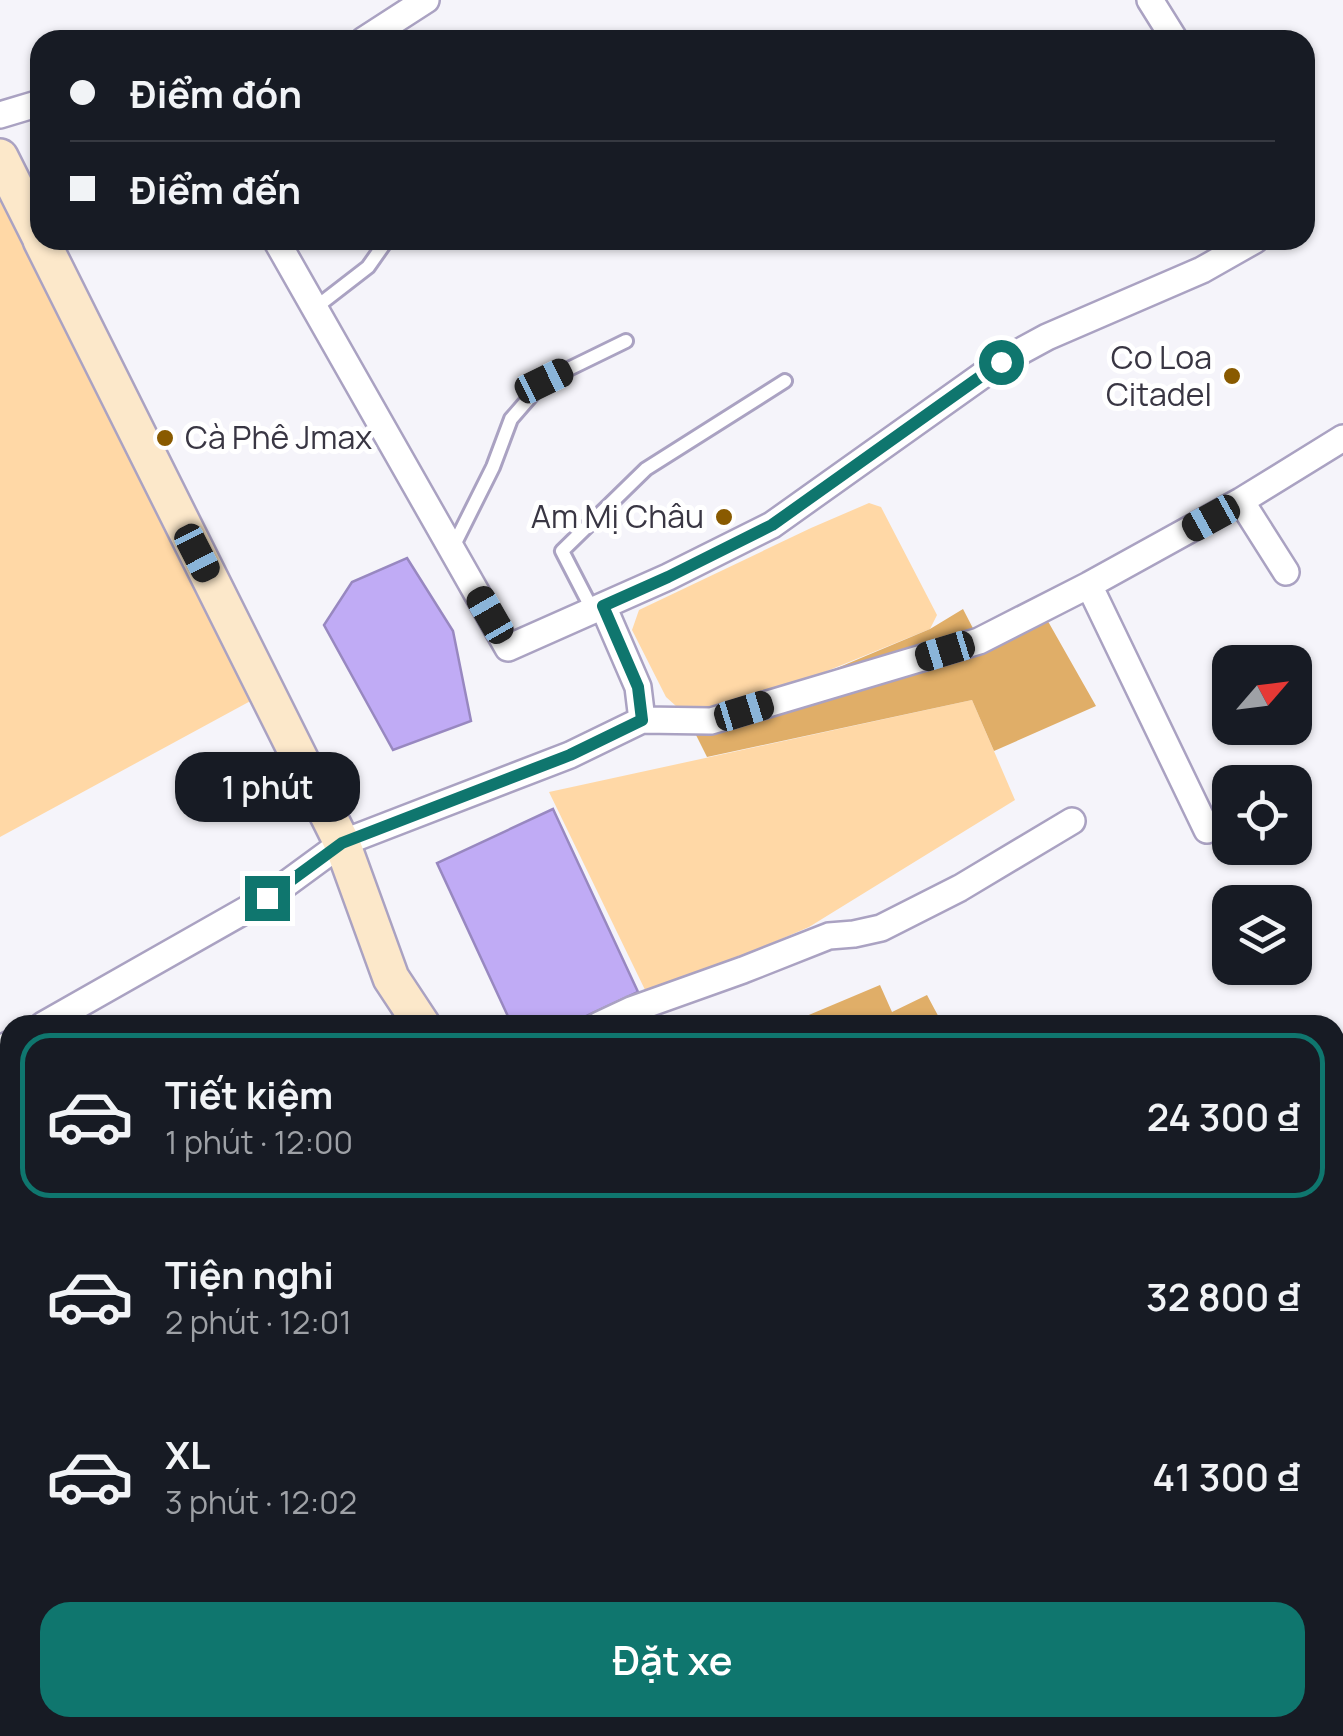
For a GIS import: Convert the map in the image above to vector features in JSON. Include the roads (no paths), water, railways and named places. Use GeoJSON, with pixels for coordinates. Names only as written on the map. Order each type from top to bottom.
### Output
{"type":"FeatureCollection","features":[{"type":"Feature","properties":{"kind":"street"},"geometry":{"type":"LineString","coordinates":[[380,30],[426,0]]}},
{"type":"Feature","properties":{"kind":"street"},"geometry":{"type":"LineString","coordinates":[[1150,0],[1168,30]]}},
{"type":"Feature","properties":{"kind":"street"},"geometry":{"type":"LineString","coordinates":[[0,114],[30,106]]}},
{"type":"Feature","properties":{"kind":"street"},"geometry":{"type":"LineString","coordinates":[[0,157],[30,217]]}},
{"type":"Feature","properties":{"kind":"street"},"geometry":{"type":"LineString","coordinates":[[46,250],[342,843],[391,978],[415,1015]]}},
{"type":"Feature","properties":{"kind":"street"},"geometry":{"type":"LineString","coordinates":[[282,250],[508,648],[668,577],[772,525],[1001,362],[1238,250]]}},
{"type":"Feature","properties":{"kind":"street"},"geometry":{"type":"LineString","coordinates":[[61,1015],[267,898],[342,843],[570,755],[642,720],[711,722],[979,640],[1241,501],[1343,438]]}},
{"type":"Feature","properties":{"kind":"street"},"geometry":{"type":"LineString","coordinates":[[1241,501],[1286,572]]}},
{"type":"Feature","properties":{"kind":"street"},"geometry":{"type":"LineString","coordinates":[[1089,585],[1208,830]]}},
{"type":"Feature","properties":{"kind":"street"},"geometry":{"type":"LineString","coordinates":[[598,608],[638,687],[642,720]]}},
{"type":"Feature","properties":{"kind":"street"},"geometry":{"type":"LineString","coordinates":[[622,1015],[829,936],[881,928],[960,888],[1072,820]]}},
{"type":"Feature","properties":{"kind":"lane"},"geometry":{"type":"LineString","coordinates":[[315,308],[368,267],[380,250]]}},
{"type":"Feature","properties":{"kind":"lane"},"geometry":{"type":"LineString","coordinates":[[452,549],[493,467],[511,419],[544,381],[626,341]]}},
{"type":"Feature","properties":{"kind":"lane"},"geometry":{"type":"LineString","coordinates":[[598,608],[562,551],[646,469],[785,381]]}},
{"type":"Feature","properties":{"kind":"place","name":"Co Loa Citadel"},"geometry":{"type":"Point","coordinates":[1232,376]}},
{"type":"Feature","properties":{"kind":"place","name":"Cà Phê Jmax"},"geometry":{"type":"Point","coordinates":[165,438]}},
{"type":"Feature","properties":{"kind":"place","name":"Am Mị Châu"},"geometry":{"type":"Point","coordinates":[724,517]}}]}
